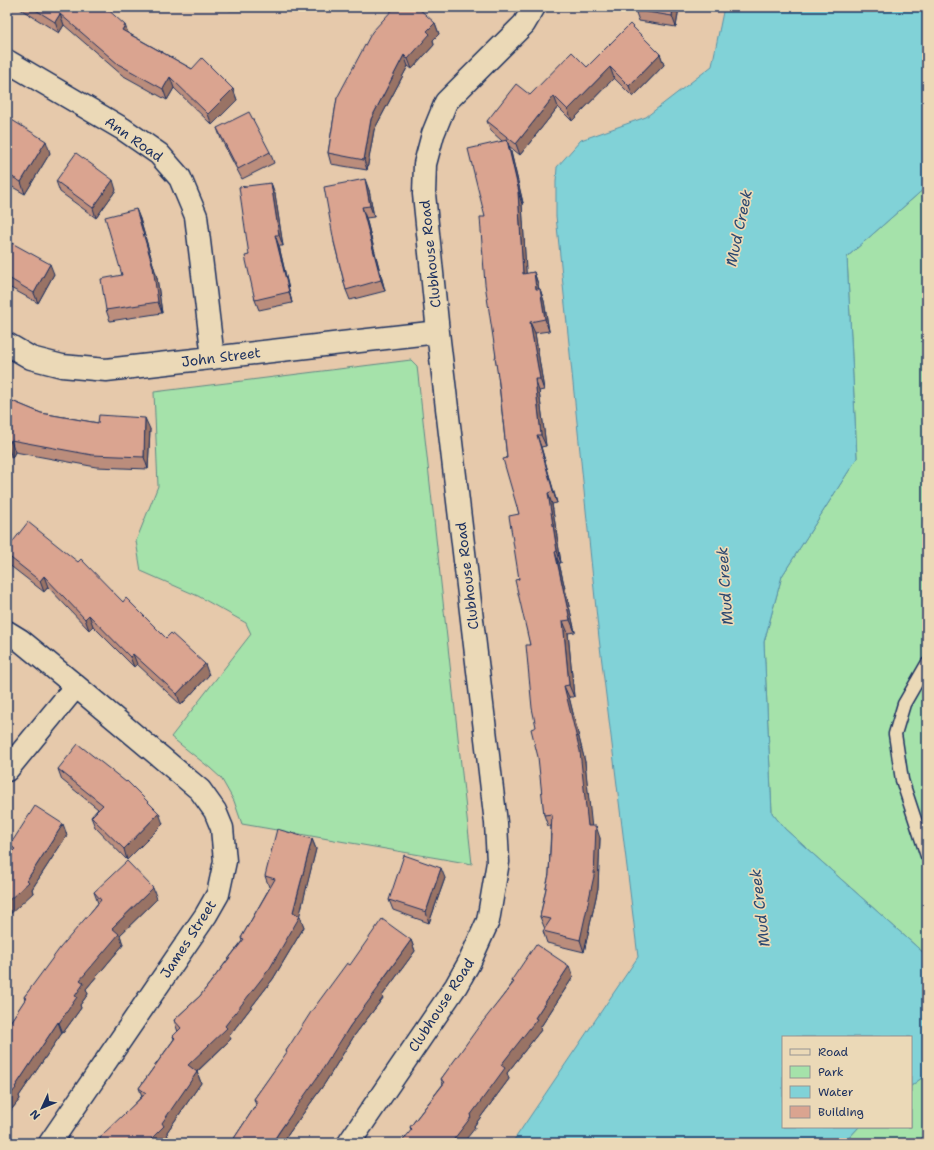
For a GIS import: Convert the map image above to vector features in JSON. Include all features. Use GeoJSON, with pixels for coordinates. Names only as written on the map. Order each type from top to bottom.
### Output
{"type":"FeatureCollection","features":[{"type":"Feature","properties":{"kind":"street","name":"Clubhouse Road"},"geometry":{"type":"LineString","coordinates":[[349,1143],[456,986],[469,963],[488,921],[498,862],[496,823],[438,332],[424,194],[425,164],[433,134],[446,102],[524,24],[534,7]]}},
{"type":"Feature","properties":{"kind":"street","name":"Ann Road"},"geometry":{"type":"LineString","coordinates":[[7,61],[123,129],[159,154],[180,178],[196,216],[213,358]]}},
{"type":"Feature","properties":{"kind":"street","name":"John Street"},"geometry":{"type":"LineString","coordinates":[[7,344],[31,358],[62,366],[106,370],[438,332]]}},
{"type":"Feature","properties":{"kind":"street","name":"James Street"},"geometry":{"type":"LineString","coordinates":[[7,632],[20,640],[200,790],[215,811],[222,828],[225,861],[218,894],[206,915],[50,1143]]}},
{"type":"Feature","properties":{"kind":"street"},"geometry":{"type":"LineString","coordinates":[[7,770],[76,686]]}},
{"type":"Feature","properties":{"kind":"lane"},"geometry":{"type":"LineString","coordinates":[[927,664],[904,704],[895,734],[902,780],[927,856]]}},
{"type":"Feature","properties":{"kind":"green space"},"geometry":{"type":"Polygon","coordinates":[[[927,186],[927,956],[785,829],[772,813],[764,642],[782,576],[857,458],[847,257],[927,186]]]}},
{"type":"Feature","properties":{"kind":"green space"},"geometry":{"type":"Polygon","coordinates":[[[411,360],[417,366],[472,864],[242,824],[234,801],[221,778],[171,737],[251,634],[246,623],[198,596],[141,571],[136,541],[158,486],[154,392],[411,360]]]}},
{"type":"Feature","properties":{"kind":"green space"},"geometry":{"type":"Polygon","coordinates":[[[927,1074],[927,1143],[844,1143],[858,1128],[912,1128],[912,1085],[927,1074]]]}},
{"type":"Feature","properties":{"kind":"water","name":"Mud Creek"},"geometry":{"type":"Polygon","coordinates":[[[724,7],[927,7],[927,186],[847,257],[857,458],[782,576],[764,642],[772,813],[785,829],[927,956],[927,1074],[912,1085],[912,1036],[782,1036],[782,1128],[858,1128],[844,1143],[512,1143],[638,957],[599,638],[556,216],[557,167],[581,140],[646,117],[712,66],[724,7]]]}},
{"type":"Feature","properties":{"kind":"building"},"geometry":{"type":"Polygon","coordinates":[[[31,7],[105,7],[125,25],[122,30],[192,69],[202,58],[233,89],[208,114],[170,77],[163,89],[118,64],[60,14],[55,22],[31,7]]]}},
{"type":"Feature","properties":{"kind":"building"},"geometry":{"type":"Polygon","coordinates":[[[395,7],[417,7],[435,23],[427,31],[430,34],[408,59],[404,55],[371,119],[364,160],[328,153],[337,98],[372,32],[395,7]]]}},
{"type":"Feature","properties":{"kind":"building"},"geometry":{"type":"Polygon","coordinates":[[[635,7],[673,7],[672,16],[635,10],[635,7]]]}},
{"type":"Feature","properties":{"kind":"building"},"geometry":{"type":"Polygon","coordinates":[[[630,24],[660,54],[629,86],[610,67],[568,110],[554,96],[516,144],[487,121],[516,84],[530,95],[572,52],[587,67],[630,24]]]}},
{"type":"Feature","properties":{"kind":"building"},"geometry":{"type":"Polygon","coordinates":[[[249,112],[270,152],[238,169],[217,128],[249,112]]]}},
{"type":"Feature","properties":{"kind":"building"},"geometry":{"type":"Polygon","coordinates":[[[7,117],[46,141],[21,182],[7,174],[7,117]]]}},
{"type":"Feature","properties":{"kind":"building"},"geometry":{"type":"Polygon","coordinates":[[[507,140],[519,192],[523,274],[534,272],[536,289],[540,289],[545,319],[530,322],[540,379],[535,379],[541,435],[537,435],[553,491],[548,493],[557,551],[555,552],[570,620],[563,621],[569,685],[564,686],[580,751],[588,826],[596,826],[594,876],[580,940],[543,931],[551,919],[540,917],[549,874],[552,814],[544,815],[538,757],[531,729],[536,727],[532,708],[526,645],[530,645],[515,580],[519,579],[509,516],[519,514],[503,459],[507,458],[496,357],[485,284],[480,217],[485,217],[468,149],[507,140]]]}},
{"type":"Feature","properties":{"kind":"building"},"geometry":{"type":"Polygon","coordinates":[[[76,153],[113,180],[93,208],[56,181],[76,153]]]}},
{"type":"Feature","properties":{"kind":"building"},"geometry":{"type":"Polygon","coordinates":[[[365,179],[370,206],[362,207],[381,280],[346,290],[334,242],[324,187],[365,179]]]}},
{"type":"Feature","properties":{"kind":"building"},"geometry":{"type":"Polygon","coordinates":[[[271,183],[279,235],[275,235],[289,292],[255,300],[245,256],[249,255],[239,187],[271,183]]]}},
{"type":"Feature","properties":{"kind":"building"},"geometry":{"type":"Polygon","coordinates":[[[136,209],[153,267],[158,302],[106,310],[101,279],[122,275],[105,217],[136,209]]]}},
{"type":"Feature","properties":{"kind":"building"},"geometry":{"type":"Polygon","coordinates":[[[10,242],[50,264],[34,293],[7,277],[7,246],[10,242]]]}},
{"type":"Feature","properties":{"kind":"building"},"geometry":{"type":"Polygon","coordinates":[[[7,399],[41,413],[98,423],[99,415],[145,418],[144,457],[92,455],[11,440],[7,446],[7,399]]]}},
{"type":"Feature","properties":{"kind":"building"},"geometry":{"type":"Polygon","coordinates":[[[28,522],[78,562],[81,559],[123,602],[126,598],[166,638],[171,633],[205,664],[177,694],[133,654],[130,657],[89,615],[85,619],[44,576],[40,581],[7,555],[7,549],[28,522]]]}},
{"type":"Feature","properties":{"kind":"building"},"geometry":{"type":"Polygon","coordinates":[[[78,744],[126,782],[127,781],[159,813],[124,849],[91,817],[103,805],[58,769],[78,744]]]}},
{"type":"Feature","properties":{"kind":"building"},"geometry":{"type":"Polygon","coordinates":[[[35,806],[63,824],[27,880],[29,882],[7,902],[7,857],[15,849],[10,845],[35,806]]]}},
{"type":"Feature","properties":{"kind":"building"},"geometry":{"type":"Polygon","coordinates":[[[277,829],[312,839],[293,912],[300,916],[270,968],[225,1026],[227,1028],[188,1065],[197,1072],[162,1123],[164,1126],[147,1143],[98,1143],[102,1135],[146,1093],[139,1088],[175,1038],[173,1036],[181,1028],[174,1020],[200,996],[244,939],[241,938],[275,879],[265,876],[277,829]]]}},
{"type":"Feature","properties":{"kind":"building"},"geometry":{"type":"Polygon","coordinates":[[[404,855],[441,868],[426,912],[389,900],[404,855]]]}},
{"type":"Feature","properties":{"kind":"building"},"geometry":{"type":"Polygon","coordinates":[[[127,861],[153,888],[112,928],[119,934],[80,980],[84,983],[75,996],[77,997],[59,1023],[58,1022],[15,1087],[16,1088],[7,1099],[7,1027],[26,998],[24,997],[60,948],[101,900],[94,892],[127,861]]]}},
{"type":"Feature","properties":{"kind":"building"},"geometry":{"type":"Polygon","coordinates":[[[382,919],[411,940],[350,1026],[321,1072],[272,1143],[231,1143],[258,1102],[254,1099],[287,1052],[286,1051],[311,1012],[347,963],[350,965],[382,919]]]}},
{"type":"Feature","properties":{"kind":"building"},"geometry":{"type":"Polygon","coordinates":[[[536,944],[569,966],[535,1018],[537,1019],[501,1065],[505,1068],[451,1143],[401,1143],[412,1129],[410,1127],[445,1082],[441,1079],[477,1029],[514,982],[511,981],[536,944]]]}}]}
